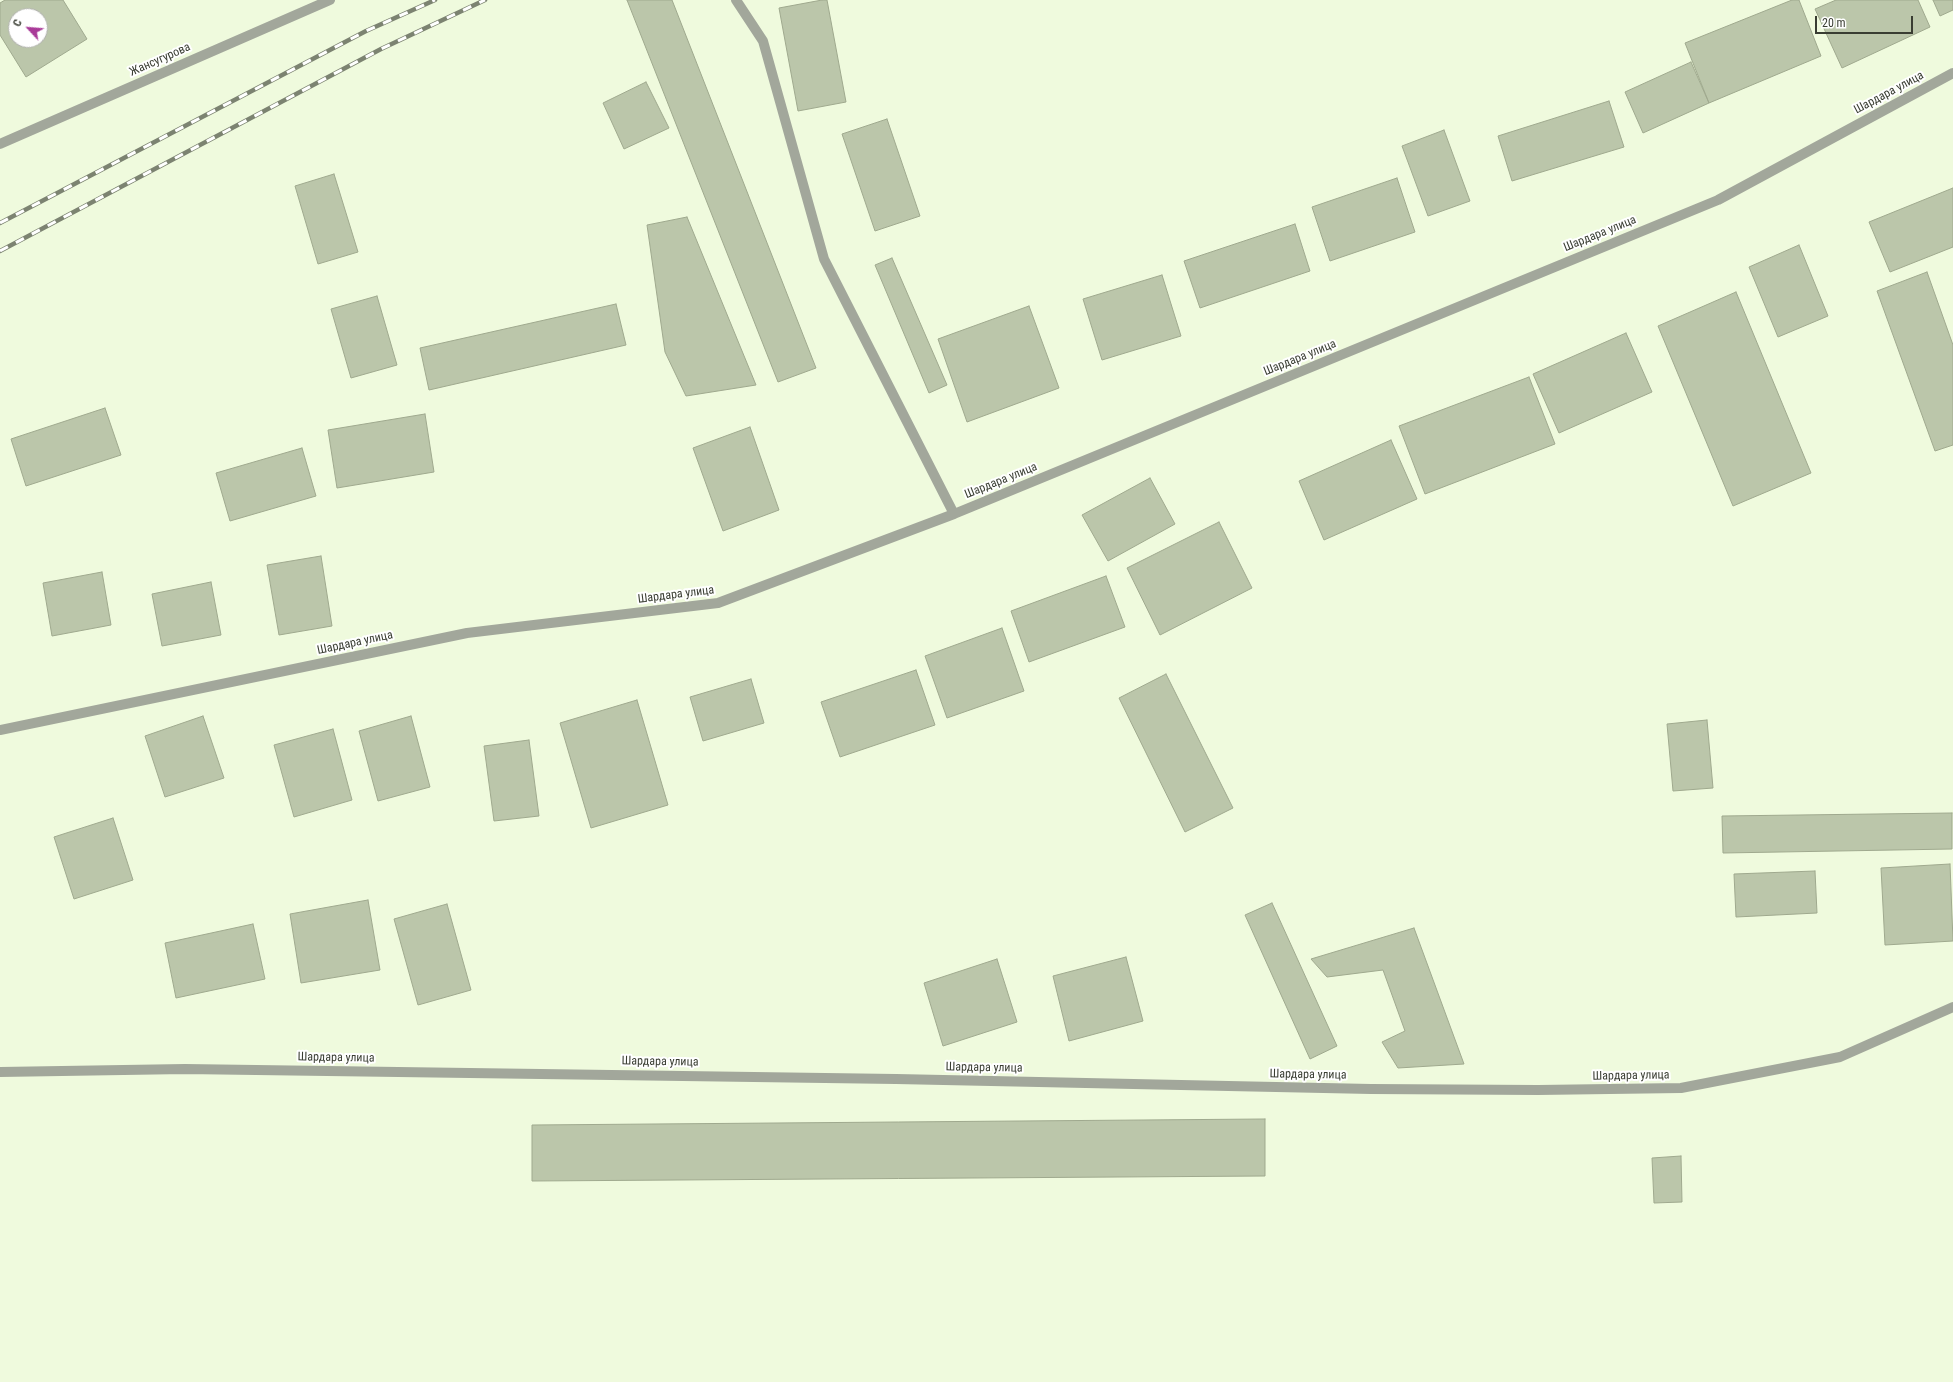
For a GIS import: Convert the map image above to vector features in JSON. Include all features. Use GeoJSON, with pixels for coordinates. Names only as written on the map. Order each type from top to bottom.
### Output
{"type":"FeatureCollection","features":[{"type":"Feature","properties":{"kind":"street","name":"Жансугурова"},"geometry":{"type":"LineString","coordinates":[[0,144],[330,0]]}},
{"type":"Feature","properties":{"kind":"street"},"geometry":{"type":"LineString","coordinates":[[736,0],[763,41],[824,259],[954,514]]}},
{"type":"Feature","properties":{"kind":"street","name":"Шардара улица"},"geometry":{"type":"LineString","coordinates":[[0,730],[467,633],[718,603],[954,514],[1718,200],[1953,73]]}},
{"type":"Feature","properties":{"kind":"street","name":"Шардара улица"},"geometry":{"type":"LineString","coordinates":[[0,1072],[185,1069],[896,1079],[1379,1089],[1538,1090],[1680,1088],[1840,1057],[1953,1007]]}},
{"type":"Feature","properties":{"kind":"building"},"geometry":{"type":"Polygon","coordinates":[[[5,0],[63,0],[87,39],[26,77],[8,48],[48,48],[48,8],[8,8],[8,48],[0,35],[0,3],[5,0]]]}},
{"type":"Feature","properties":{"kind":"building"},"geometry":{"type":"Polygon","coordinates":[[[627,0],[672,0],[816,368],[778,382],[627,0]]]}},
{"type":"Feature","properties":{"kind":"building"},"geometry":{"type":"Polygon","coordinates":[[[827,0],[846,102],[798,111],[779,8],[827,0]]]}},
{"type":"Feature","properties":{"kind":"building"},"geometry":{"type":"Polygon","coordinates":[[[1792,0],[1799,0],[1821,56],[1709,103],[1685,43],[1792,0]]]}},
{"type":"Feature","properties":{"kind":"building"},"geometry":{"type":"Polygon","coordinates":[[[1836,0],[1918,0],[1930,27],[1842,68],[1815,9],[1836,0]]]}},
{"type":"Feature","properties":{"kind":"building"},"geometry":{"type":"Polygon","coordinates":[[[1933,0],[1953,0],[1953,10],[1940,16],[1933,0]]]}},
{"type":"Feature","properties":{"kind":"building"},"geometry":{"type":"Polygon","coordinates":[[[1691,62],[1709,103],[1643,133],[1625,92],[1691,62]]]}},
{"type":"Feature","properties":{"kind":"building"},"geometry":{"type":"Polygon","coordinates":[[[646,82],[669,128],[624,149],[603,103],[646,82]]]}},
{"type":"Feature","properties":{"kind":"building"},"geometry":{"type":"Polygon","coordinates":[[[1609,101],[1624,147],[1512,181],[1498,136],[1609,101]]]}},
{"type":"Feature","properties":{"kind":"building"},"geometry":{"type":"Polygon","coordinates":[[[887,119],[920,216],[875,231],[842,134],[887,119]]]}},
{"type":"Feature","properties":{"kind":"building"},"geometry":{"type":"Polygon","coordinates":[[[1444,130],[1470,201],[1428,216],[1402,146],[1444,130]]]}},
{"type":"Feature","properties":{"kind":"building"},"geometry":{"type":"Polygon","coordinates":[[[334,174],[358,252],[318,264],[295,186],[334,174]]]}},
{"type":"Feature","properties":{"kind":"building"},"geometry":{"type":"Polygon","coordinates":[[[1397,178],[1415,232],[1330,261],[1312,207],[1397,178]]]}},
{"type":"Feature","properties":{"kind":"building"},"geometry":{"type":"Polygon","coordinates":[[[1953,188],[1953,247],[1890,272],[1869,222],[1953,188]]]}},
{"type":"Feature","properties":{"kind":"building"},"geometry":{"type":"Polygon","coordinates":[[[687,217],[756,385],[686,396],[665,352],[647,225],[687,217]]]}},
{"type":"Feature","properties":{"kind":"building"},"geometry":{"type":"Polygon","coordinates":[[[1295,224],[1310,271],[1200,308],[1184,261],[1295,224]]]}},
{"type":"Feature","properties":{"kind":"building"},"geometry":{"type":"Polygon","coordinates":[[[1799,245],[1828,316],[1778,337],[1749,267],[1799,245]]]}},
{"type":"Feature","properties":{"kind":"building"},"geometry":{"type":"Polygon","coordinates":[[[892,258],[947,385],[929,393],[875,265],[892,258]]]}},
{"type":"Feature","properties":{"kind":"building"},"geometry":{"type":"Polygon","coordinates":[[[1927,272],[1953,345],[1953,445],[1935,451],[1877,291],[1927,272]]]}},
{"type":"Feature","properties":{"kind":"building"},"geometry":{"type":"Polygon","coordinates":[[[1162,275],[1181,336],[1102,360],[1083,299],[1162,275]]]}},
{"type":"Feature","properties":{"kind":"building"},"geometry":{"type":"Polygon","coordinates":[[[1736,292],[1811,473],[1733,506],[1658,326],[1736,292]]]}},
{"type":"Feature","properties":{"kind":"building"},"geometry":{"type":"Polygon","coordinates":[[[377,296],[397,365],[351,378],[331,309],[377,296]]]}},
{"type":"Feature","properties":{"kind":"building"},"geometry":{"type":"Polygon","coordinates":[[[616,304],[626,345],[429,390],[420,348],[616,304]]]}},
{"type":"Feature","properties":{"kind":"building"},"geometry":{"type":"Polygon","coordinates":[[[1029,306],[1059,388],[967,422],[938,339],[1029,306]]]}},
{"type":"Feature","properties":{"kind":"building"},"geometry":{"type":"Polygon","coordinates":[[[1626,333],[1652,392],[1559,433],[1533,374],[1626,333]]]}},
{"type":"Feature","properties":{"kind":"building"},"geometry":{"type":"Polygon","coordinates":[[[1529,377],[1555,444],[1425,494],[1399,426],[1529,377]]]}},
{"type":"Feature","properties":{"kind":"building"},"geometry":{"type":"Polygon","coordinates":[[[105,408],[121,455],[26,486],[11,439],[105,408]]]}},
{"type":"Feature","properties":{"kind":"building"},"geometry":{"type":"Polygon","coordinates":[[[425,414],[434,472],[337,488],[328,430],[425,414]]]}},
{"type":"Feature","properties":{"kind":"building"},"geometry":{"type":"Polygon","coordinates":[[[750,427],[779,510],[723,531],[693,448],[750,427]]]}},
{"type":"Feature","properties":{"kind":"building"},"geometry":{"type":"Polygon","coordinates":[[[1391,440],[1417,499],[1324,540],[1299,481],[1391,440]]]}},
{"type":"Feature","properties":{"kind":"building"},"geometry":{"type":"Polygon","coordinates":[[[302,448],[316,496],[230,521],[216,473],[302,448]]]}},
{"type":"Feature","properties":{"kind":"building"},"geometry":{"type":"Polygon","coordinates":[[[1150,478],[1175,524],[1108,561],[1082,515],[1150,478]]]}},
{"type":"Feature","properties":{"kind":"building"},"geometry":{"type":"Polygon","coordinates":[[[1219,522],[1252,588],[1160,635],[1127,568],[1219,522]]]}},
{"type":"Feature","properties":{"kind":"building"},"geometry":{"type":"Polygon","coordinates":[[[321,556],[332,626],[279,635],[267,565],[321,556]]]}},
{"type":"Feature","properties":{"kind":"building"},"geometry":{"type":"Polygon","coordinates":[[[102,572],[111,625],[52,636],[43,583],[102,572]]]}},
{"type":"Feature","properties":{"kind":"building"},"geometry":{"type":"Polygon","coordinates":[[[1106,576],[1125,627],[1029,662],[1011,611],[1106,576]]]}},
{"type":"Feature","properties":{"kind":"building"},"geometry":{"type":"Polygon","coordinates":[[[211,582],[221,635],[162,646],[152,594],[211,582]]]}},
{"type":"Feature","properties":{"kind":"building"},"geometry":{"type":"Polygon","coordinates":[[[1002,628],[1024,691],[947,718],[925,656],[1002,628]]]}},
{"type":"Feature","properties":{"kind":"building"},"geometry":{"type":"Polygon","coordinates":[[[916,670],[935,725],[840,757],[821,702],[916,670]]]}},
{"type":"Feature","properties":{"kind":"building"},"geometry":{"type":"Polygon","coordinates":[[[1166,674],[1233,808],[1185,832],[1119,698],[1166,674]]]}},
{"type":"Feature","properties":{"kind":"building"},"geometry":{"type":"Polygon","coordinates":[[[751,679],[764,723],[703,741],[690,697],[751,679]]]}},
{"type":"Feature","properties":{"kind":"building"},"geometry":{"type":"Polygon","coordinates":[[[637,700],[668,805],[591,828],[560,723],[637,700]]]}},
{"type":"Feature","properties":{"kind":"building"},"geometry":{"type":"Polygon","coordinates":[[[203,716],[224,778],[165,797],[145,736],[203,716]]]}},
{"type":"Feature","properties":{"kind":"building"},"geometry":{"type":"Polygon","coordinates":[[[411,716],[430,787],[378,801],[359,731],[411,716]]]}},
{"type":"Feature","properties":{"kind":"building"},"geometry":{"type":"Polygon","coordinates":[[[1707,720],[1713,788],[1673,791],[1667,724],[1707,720]]]}},
{"type":"Feature","properties":{"kind":"building"},"geometry":{"type":"Polygon","coordinates":[[[333,729],[352,800],[294,817],[274,745],[333,729]]]}},
{"type":"Feature","properties":{"kind":"building"},"geometry":{"type":"Polygon","coordinates":[[[529,740],[539,816],[494,821],[484,746],[529,740]]]}},
{"type":"Feature","properties":{"kind":"building"},"geometry":{"type":"Polygon","coordinates":[[[1952,813],[1952,849],[1723,853],[1722,816],[1952,813]]]}},
{"type":"Feature","properties":{"kind":"building"},"geometry":{"type":"Polygon","coordinates":[[[113,818],[133,880],[74,899],[54,837],[113,818]]]}},
{"type":"Feature","properties":{"kind":"building"},"geometry":{"type":"Polygon","coordinates":[[[1950,864],[1953,941],[1885,945],[1881,868],[1950,864]]]}},
{"type":"Feature","properties":{"kind":"building"},"geometry":{"type":"Polygon","coordinates":[[[1815,871],[1817,913],[1736,917],[1734,874],[1815,871]]]}},
{"type":"Feature","properties":{"kind":"building"},"geometry":{"type":"Polygon","coordinates":[[[368,900],[380,970],[301,983],[290,914],[368,900]]]}},
{"type":"Feature","properties":{"kind":"building"},"geometry":{"type":"Polygon","coordinates":[[[1272,903],[1337,1046],[1310,1059],[1245,915],[1272,903]]]}},
{"type":"Feature","properties":{"kind":"building"},"geometry":{"type":"Polygon","coordinates":[[[447,904],[471,990],[418,1005],[394,919],[447,904]]]}},
{"type":"Feature","properties":{"kind":"building"},"geometry":{"type":"Polygon","coordinates":[[[253,924],[265,979],[176,998],[165,943],[253,924]]]}},
{"type":"Feature","properties":{"kind":"building"},"geometry":{"type":"Polygon","coordinates":[[[1414,928],[1464,1064],[1398,1068],[1382,1042],[1405,1031],[1383,970],[1327,977],[1311,959],[1414,928]]]}},
{"type":"Feature","properties":{"kind":"building"},"geometry":{"type":"Polygon","coordinates":[[[1126,957],[1143,1021],[1069,1041],[1053,976],[1126,957]]]}},
{"type":"Feature","properties":{"kind":"building"},"geometry":{"type":"Polygon","coordinates":[[[997,959],[1017,1022],[943,1046],[924,983],[997,959]]]}},
{"type":"Feature","properties":{"kind":"building"},"geometry":{"type":"Polygon","coordinates":[[[1265,1119],[1265,1176],[532,1181],[532,1125],[1265,1119]]]}},
{"type":"Feature","properties":{"kind":"building"},"geometry":{"type":"Polygon","coordinates":[[[1681,1156],[1682,1202],[1654,1203],[1652,1158],[1681,1156]]]}},
{"type":"Feature","properties":{"kind":"railway"},"geometry":{"type":"LineString","coordinates":[[0,223],[366,31],[435,0]]}},
{"type":"Feature","properties":{"kind":"railway"},"geometry":{"type":"LineString","coordinates":[[0,251],[381,49],[485,0]]}}]}
